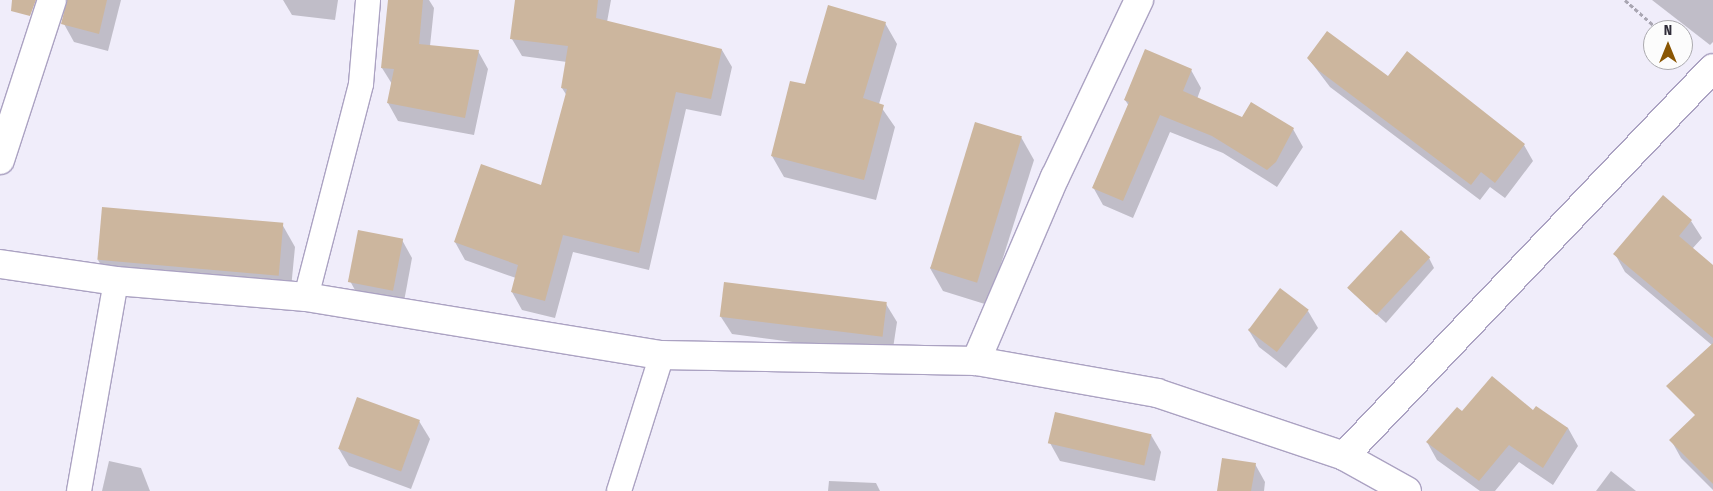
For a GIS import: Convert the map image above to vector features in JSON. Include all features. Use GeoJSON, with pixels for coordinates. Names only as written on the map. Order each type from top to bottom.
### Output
{"type":"FeatureCollection","features":[{"type":"Feature","properties":{"kind":"street"},"geometry":{"type":"LineString","coordinates":[[0,160],[52,0]]}},
{"type":"Feature","properties":{"kind":"street"},"geometry":{"type":"LineString","coordinates":[[976,361],[1055,177],[1139,0]]}},
{"type":"Feature","properties":{"kind":"street"},"geometry":{"type":"LineString","coordinates":[[1344,456],[1713,68]]}},
{"type":"Feature","properties":{"kind":"street"},"geometry":{"type":"LineString","coordinates":[[0,264],[116,281],[306,297],[662,355],[976,361],[1157,393],[1344,456],[1407,491]]}},
{"type":"Feature","properties":{"kind":"lane"},"geometry":{"type":"LineString","coordinates":[[306,297],[361,84],[368,0]]}},
{"type":"Feature","properties":{"kind":"lane"},"geometry":{"type":"LineString","coordinates":[[79,491],[116,281]]}},
{"type":"Feature","properties":{"kind":"lane"},"geometry":{"type":"LineString","coordinates":[[619,491],[662,355]]}},
{"type":"Feature","properties":{"kind":"path"},"geometry":{"type":"LineString","coordinates":[[1625,0],[1648,20]]}},
{"type":"Feature","properties":{"kind":"building"},"geometry":{"type":"Polygon","coordinates":[[[12,0],[36,0],[30,16],[11,11],[12,0]]]}},
{"type":"Feature","properties":{"kind":"building"},"geometry":{"type":"Polygon","coordinates":[[[67,0],[107,0],[99,34],[61,24],[67,0]]]}},
{"type":"Feature","properties":{"kind":"building"},"geometry":{"type":"Polygon","coordinates":[[[388,0],[423,0],[419,44],[479,50],[465,118],[387,103],[394,69],[381,68],[388,0]]]}},
{"type":"Feature","properties":{"kind":"building"},"geometry":{"type":"Polygon","coordinates":[[[515,0],[598,0],[596,18],[722,49],[711,99],[676,92],[639,253],[563,235],[545,301],[511,292],[518,265],[454,242],[481,164],[541,185],[567,89],[561,88],[568,46],[510,39],[515,0]]]}},
{"type":"Feature","properties":{"kind":"building"},"geometry":{"type":"Polygon","coordinates":[[[828,5],[886,22],[863,98],[884,105],[864,180],[771,156],[790,81],[805,84],[828,5]]]}},
{"type":"Feature","properties":{"kind":"building"},"geometry":{"type":"Polygon","coordinates":[[[1327,31],[1388,76],[1407,51],[1525,144],[1495,183],[1481,172],[1471,185],[1318,70],[1307,58],[1327,31]]]}},
{"type":"Feature","properties":{"kind":"building"},"geometry":{"type":"Polygon","coordinates":[[[1145,49],[1192,69],[1183,91],[1242,117],[1251,102],[1294,128],[1276,162],[1267,170],[1212,136],[1160,115],[1123,201],[1092,188],[1129,102],[1124,100],[1145,49]]]}},
{"type":"Feature","properties":{"kind":"building"},"geometry":{"type":"Polygon","coordinates":[[[975,122],[1022,136],[977,283],[930,268],[975,122]]]}},
{"type":"Feature","properties":{"kind":"building"},"geometry":{"type":"Polygon","coordinates":[[[1663,195],[1692,220],[1679,236],[1713,265],[1713,338],[1613,254],[1663,195]]]}},
{"type":"Feature","properties":{"kind":"building"},"geometry":{"type":"Polygon","coordinates":[[[102,207],[283,223],[279,276],[97,260],[102,207]]]}},
{"type":"Feature","properties":{"kind":"building"},"geometry":{"type":"Polygon","coordinates":[[[358,230],[403,239],[393,291],[348,282],[358,230]]]}},
{"type":"Feature","properties":{"kind":"building"},"geometry":{"type":"Polygon","coordinates":[[[1401,230],[1430,257],[1376,315],[1347,288],[1401,230]]]}},
{"type":"Feature","properties":{"kind":"building"},"geometry":{"type":"Polygon","coordinates":[[[724,282],[887,302],[883,337],[720,317],[724,282]]]}},
{"type":"Feature","properties":{"kind":"building"},"geometry":{"type":"Polygon","coordinates":[[[1280,288],[1309,310],[1277,352],[1248,330],[1280,288]]]}},
{"type":"Feature","properties":{"kind":"building"},"geometry":{"type":"Polygon","coordinates":[[[1713,343],[1713,484],[1669,440],[1695,415],[1666,386],[1713,343]]]}},
{"type":"Feature","properties":{"kind":"building"},"geometry":{"type":"Polygon","coordinates":[[[1492,376],[1533,410],[1536,406],[1568,428],[1543,468],[1509,445],[1479,481],[1426,442],[1457,407],[1462,411],[1492,376]]]}},
{"type":"Feature","properties":{"kind":"building"},"geometry":{"type":"Polygon","coordinates":[[[357,397],[420,420],[401,472],[338,449],[357,397]]]}},
{"type":"Feature","properties":{"kind":"building"},"geometry":{"type":"Polygon","coordinates":[[[1055,412],[1151,434],[1144,465],[1048,443],[1055,412]]]}},
{"type":"Feature","properties":{"kind":"building"},"geometry":{"type":"Polygon","coordinates":[[[1222,458],[1256,463],[1251,491],[1217,491],[1222,458]]]}}]}
